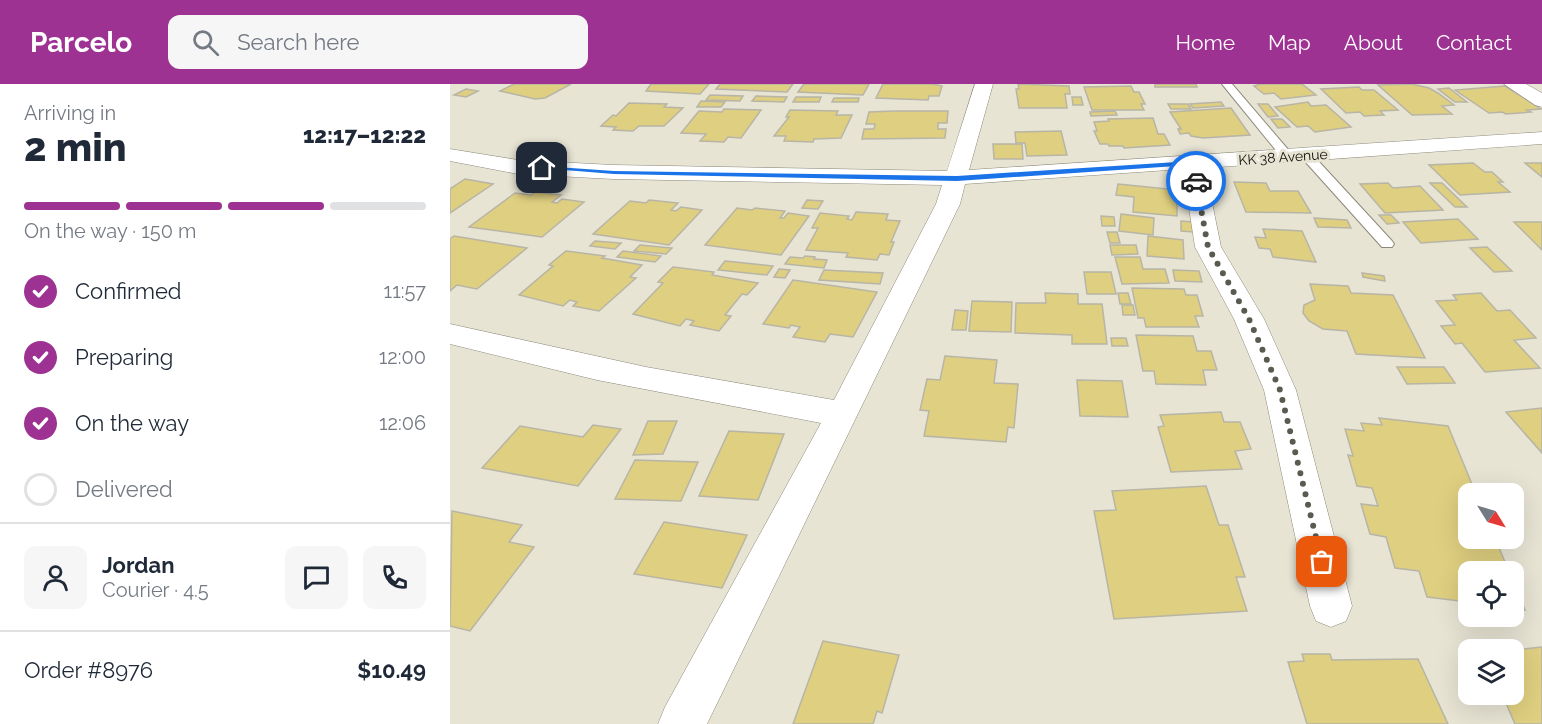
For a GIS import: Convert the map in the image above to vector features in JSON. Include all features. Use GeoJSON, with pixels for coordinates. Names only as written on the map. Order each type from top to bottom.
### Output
{"type":"FeatureCollection","features":[{"type":"Feature","properties":{"kind":"street"},"geometry":{"type":"LineString","coordinates":[[682,724],[843,414],[948,204],[984,84]]}},
{"type":"Feature","properties":{"kind":"street"},"geometry":{"type":"LineString","coordinates":[[1513,84],[1542,101]]}},
{"type":"Feature","properties":{"kind":"street","name":"KK 38 Avenue"},"geometry":{"type":"LineString","coordinates":[[450,155],[518,166],[614,172],[957,178],[1539,141]]}},
{"type":"Feature","properties":{"kind":"street"},"geometry":{"type":"LineString","coordinates":[[1193,163],[1208,247],[1249,319],[1280,390],[1331,606]]}},
{"type":"Feature","properties":{"kind":"street"},"geometry":{"type":"LineString","coordinates":[[450,334],[514,351],[687,389],[843,414]]}},
{"type":"Feature","properties":{"kind":"lane"},"geometry":{"type":"LineString","coordinates":[[1227,84],[1387,244]]}},
{"type":"Feature","properties":{"kind":"building"},"geometry":{"type":"Polygon","coordinates":[[[514,84],[571,84],[545,98],[535,99],[500,91],[514,84]]]}},
{"type":"Feature","properties":{"kind":"building"},"geometry":{"type":"Polygon","coordinates":[[[651,84],[709,84],[700,94],[646,91],[651,84]]]}},
{"type":"Feature","properties":{"kind":"building"},"geometry":{"type":"Polygon","coordinates":[[[720,84],[793,84],[787,92],[716,89],[720,84]]]}},
{"type":"Feature","properties":{"kind":"building"},"geometry":{"type":"Polygon","coordinates":[[[804,84],[869,84],[863,95],[798,92],[804,84]]]}},
{"type":"Feature","properties":{"kind":"building"},"geometry":{"type":"Polygon","coordinates":[[[883,84],[942,86],[939,96],[929,96],[928,100],[876,98],[883,84]]]}},
{"type":"Feature","properties":{"kind":"building"},"geometry":{"type":"Polygon","coordinates":[[[1018,84],[1069,86],[1070,94],[1065,94],[1067,108],[1019,108],[1016,89],[1019,89],[1018,84]]]}},
{"type":"Feature","properties":{"kind":"building"},"geometry":{"type":"Polygon","coordinates":[[[1155,84],[1196,84],[1197,87],[1155,87],[1155,84]]]}},
{"type":"Feature","properties":{"kind":"building"},"geometry":{"type":"Polygon","coordinates":[[[1302,84],[1316,95],[1281,99],[1274,93],[1264,94],[1254,86],[1302,84]]]}},
{"type":"Feature","properties":{"kind":"building"},"geometry":{"type":"Polygon","coordinates":[[[1412,84],[1429,88],[1454,105],[1442,106],[1452,114],[1412,115],[1378,85],[1412,84]]]}},
{"type":"Feature","properties":{"kind":"building"},"geometry":{"type":"Polygon","coordinates":[[[1131,86],[1134,92],[1139,92],[1145,104],[1141,104],[1144,110],[1092,110],[1084,87],[1131,86]]]}},
{"type":"Feature","properties":{"kind":"building"},"geometry":{"type":"Polygon","coordinates":[[[1505,86],[1541,109],[1506,114],[1489,113],[1455,90],[1505,86]]]}},
{"type":"Feature","properties":{"kind":"building"},"geometry":{"type":"Polygon","coordinates":[[[1359,87],[1362,90],[1374,90],[1398,110],[1380,111],[1384,115],[1364,116],[1360,112],[1346,113],[1321,89],[1359,87]]]}},
{"type":"Feature","properties":{"kind":"building"},"geometry":{"type":"Polygon","coordinates":[[[1449,88],[1467,102],[1455,102],[1438,89],[1449,88]]]}},
{"type":"Feature","properties":{"kind":"building"},"geometry":{"type":"Polygon","coordinates":[[[466,89],[478,91],[466,97],[454,95],[466,89]]]}},
{"type":"Feature","properties":{"kind":"building"},"geometry":{"type":"Polygon","coordinates":[[[710,95],[743,96],[740,101],[706,100],[710,95]]]}},
{"type":"Feature","properties":{"kind":"building"},"geometry":{"type":"Polygon","coordinates":[[[756,96],[787,97],[784,102],[752,101],[756,96]]]}},
{"type":"Feature","properties":{"kind":"building"},"geometry":{"type":"Polygon","coordinates":[[[796,97],[821,97],[819,102],[793,102],[796,97]]]}},
{"type":"Feature","properties":{"kind":"building"},"geometry":{"type":"Polygon","coordinates":[[[1072,97],[1081,97],[1083,105],[1073,105],[1072,97]]]}},
{"type":"Feature","properties":{"kind":"building"},"geometry":{"type":"Polygon","coordinates":[[[834,98],[859,98],[858,102],[832,102],[834,98]]]}},
{"type":"Feature","properties":{"kind":"building"},"geometry":{"type":"Polygon","coordinates":[[[701,101],[725,102],[721,107],[697,107],[701,101]]]}},
{"type":"Feature","properties":{"kind":"building"},"geometry":{"type":"Polygon","coordinates":[[[1221,102],[1224,106],[1193,108],[1190,104],[1221,102]]]}},
{"type":"Feature","properties":{"kind":"building"},"geometry":{"type":"Polygon","coordinates":[[[1308,102],[1311,106],[1326,105],[1351,127],[1315,132],[1308,126],[1297,127],[1275,107],[1308,102]]]}},
{"type":"Feature","properties":{"kind":"building"},"geometry":{"type":"Polygon","coordinates":[[[629,103],[667,104],[664,107],[683,108],[664,126],[639,126],[633,131],[613,130],[616,127],[601,126],[629,103]]]}},
{"type":"Feature","properties":{"kind":"building"},"geometry":{"type":"Polygon","coordinates":[[[1168,104],[1188,104],[1191,109],[1171,109],[1168,104]]]}},
{"type":"Feature","properties":{"kind":"building"},"geometry":{"type":"Polygon","coordinates":[[[1258,104],[1268,104],[1278,116],[1268,117],[1258,104]]]}},
{"type":"Feature","properties":{"kind":"building"},"geometry":{"type":"Polygon","coordinates":[[[1231,108],[1250,135],[1203,138],[1191,136],[1189,133],[1180,134],[1178,129],[1181,129],[1170,112],[1231,108]]]}},
{"type":"Feature","properties":{"kind":"building"},"geometry":{"type":"Polygon","coordinates":[[[724,109],[761,110],[741,138],[728,137],[724,142],[700,141],[706,134],[681,133],[699,111],[722,112],[724,109]]]}},
{"type":"Feature","properties":{"kind":"building"},"geometry":{"type":"Polygon","coordinates":[[[790,110],[838,111],[836,115],[852,115],[841,138],[814,139],[813,142],[784,141],[786,136],[774,136],[789,117],[786,117],[790,110]]]}},
{"type":"Feature","properties":{"kind":"building"},"geometry":{"type":"Polygon","coordinates":[[[948,111],[947,123],[938,123],[938,129],[946,129],[945,138],[862,139],[864,129],[874,129],[875,124],[866,124],[869,112],[948,111]]]}},
{"type":"Feature","properties":{"kind":"building"},"geometry":{"type":"Polygon","coordinates":[[[1115,111],[1117,115],[1091,116],[1090,112],[1115,111]]]}},
{"type":"Feature","properties":{"kind":"building"},"geometry":{"type":"Polygon","coordinates":[[[1153,118],[1158,134],[1164,134],[1170,145],[1124,148],[1123,146],[1109,146],[1100,144],[1094,131],[1097,131],[1094,122],[1109,121],[1108,119],[1153,118]]]}},
{"type":"Feature","properties":{"kind":"building"},"geometry":{"type":"Polygon","coordinates":[[[1271,119],[1282,119],[1290,127],[1278,128],[1271,119]]]}},
{"type":"Feature","properties":{"kind":"building"},"geometry":{"type":"Polygon","coordinates":[[[1061,131],[1067,155],[1027,156],[1025,143],[1016,143],[1015,132],[1061,131]]]}},
{"type":"Feature","properties":{"kind":"building"},"geometry":{"type":"Polygon","coordinates":[[[993,144],[1022,144],[1023,159],[994,159],[993,144]]]}},
{"type":"Feature","properties":{"kind":"building"},"geometry":{"type":"Polygon","coordinates":[[[1473,163],[1485,172],[1492,172],[1503,182],[1498,182],[1510,192],[1460,195],[1429,165],[1473,163]]]}},
{"type":"Feature","properties":{"kind":"building"},"geometry":{"type":"Polygon","coordinates":[[[1525,163],[1542,163],[1542,177],[1525,163]]]}},
{"type":"Feature","properties":{"kind":"building"},"geometry":{"type":"Polygon","coordinates":[[[465,179],[493,184],[450,213],[450,189],[465,179]]]}},
{"type":"Feature","properties":{"kind":"building"},"geometry":{"type":"Polygon","coordinates":[[[1234,182],[1266,183],[1270,191],[1298,191],[1311,213],[1246,212],[1234,182]]]}},
{"type":"Feature","properties":{"kind":"building"},"geometry":{"type":"Polygon","coordinates":[[[1388,183],[1393,188],[1420,186],[1443,210],[1385,213],[1360,184],[1388,183]]]}},
{"type":"Feature","properties":{"kind":"building"},"geometry":{"type":"Polygon","coordinates":[[[1430,183],[1442,183],[1467,207],[1455,207],[1430,183]]]}},
{"type":"Feature","properties":{"kind":"building"},"geometry":{"type":"Polygon","coordinates":[[[1118,184],[1177,190],[1177,216],[1133,212],[1134,197],[1116,195],[1118,184]]]}},
{"type":"Feature","properties":{"kind":"building"},"geometry":{"type":"Polygon","coordinates":[[[535,192],[561,195],[552,202],[557,203],[562,199],[584,202],[542,237],[469,227],[515,193],[531,195],[535,192]]]}},
{"type":"Feature","properties":{"kind":"building"},"geometry":{"type":"Polygon","coordinates":[[[649,200],[678,203],[671,210],[676,211],[681,207],[702,210],[669,245],[593,234],[630,201],[646,203],[649,200]]]}},
{"type":"Feature","properties":{"kind":"building"},"geometry":{"type":"Polygon","coordinates":[[[807,200],[823,201],[818,209],[802,208],[807,200]]]}},
{"type":"Feature","properties":{"kind":"building"},"geometry":{"type":"Polygon","coordinates":[[[737,208],[785,211],[780,218],[784,218],[788,213],[809,216],[781,255],[705,245],[737,208]]]}},
{"type":"Feature","properties":{"kind":"building"},"geometry":{"type":"Polygon","coordinates":[[[856,212],[888,214],[886,220],[900,221],[891,242],[894,242],[889,255],[880,254],[877,260],[846,257],[848,253],[806,250],[818,228],[812,228],[820,213],[849,216],[847,219],[852,220],[856,212]]]}},
{"type":"Feature","properties":{"kind":"building"},"geometry":{"type":"Polygon","coordinates":[[[1121,214],[1154,218],[1153,235],[1119,231],[1121,214]]]}},
{"type":"Feature","properties":{"kind":"building"},"geometry":{"type":"Polygon","coordinates":[[[1379,215],[1391,215],[1399,223],[1387,224],[1379,215]]]}},
{"type":"Feature","properties":{"kind":"building"},"geometry":{"type":"Polygon","coordinates":[[[1101,216],[1114,217],[1115,226],[1102,226],[1101,216]]]}},
{"type":"Feature","properties":{"kind":"building"},"geometry":{"type":"Polygon","coordinates":[[[1314,218],[1347,220],[1351,228],[1318,227],[1314,218]]]}},
{"type":"Feature","properties":{"kind":"building"},"geometry":{"type":"Polygon","coordinates":[[[1458,219],[1478,239],[1421,243],[1403,222],[1458,219]]]}},
{"type":"Feature","properties":{"kind":"building"},"geometry":{"type":"Polygon","coordinates":[[[1181,221],[1193,222],[1193,232],[1181,231],[1181,221]]]}},
{"type":"Feature","properties":{"kind":"building"},"geometry":{"type":"Polygon","coordinates":[[[1514,222],[1542,222],[1542,250],[1514,222]]]}},
{"type":"Feature","properties":{"kind":"building"},"geometry":{"type":"Polygon","coordinates":[[[1263,229],[1302,231],[1316,262],[1273,257],[1270,249],[1259,248],[1255,237],[1266,238],[1263,229]]]}},
{"type":"Feature","properties":{"kind":"building"},"geometry":{"type":"Polygon","coordinates":[[[1107,232],[1117,232],[1120,243],[1110,243],[1107,232]]]}},
{"type":"Feature","properties":{"kind":"building"},"geometry":{"type":"Polygon","coordinates":[[[454,236],[527,248],[477,289],[457,285],[450,291],[450,239],[454,236]]]}},
{"type":"Feature","properties":{"kind":"building"},"geometry":{"type":"Polygon","coordinates":[[[1148,236],[1183,240],[1184,259],[1147,256],[1148,236]]]}},
{"type":"Feature","properties":{"kind":"building"},"geometry":{"type":"Polygon","coordinates":[[[595,241],[621,243],[615,249],[590,246],[595,241]]]}},
{"type":"Feature","properties":{"kind":"building"},"geometry":{"type":"Polygon","coordinates":[[[640,245],[672,248],[666,254],[634,251],[640,245]]]}},
{"type":"Feature","properties":{"kind":"building"},"geometry":{"type":"Polygon","coordinates":[[[1110,245],[1136,245],[1138,254],[1112,255],[1110,245]]]}},
{"type":"Feature","properties":{"kind":"building"},"geometry":{"type":"Polygon","coordinates":[[[1487,247],[1512,271],[1494,272],[1470,248],[1487,247]]]}},
{"type":"Feature","properties":{"kind":"building"},"geometry":{"type":"Polygon","coordinates":[[[566,251],[605,256],[602,258],[642,265],[630,277],[636,278],[599,311],[573,306],[577,302],[570,300],[563,306],[519,295],[553,266],[549,265],[566,251]]]}},
{"type":"Feature","properties":{"kind":"building"},"geometry":{"type":"Polygon","coordinates":[[[623,251],[661,256],[655,262],[617,257],[623,251]]]}},
{"type":"Feature","properties":{"kind":"building"},"geometry":{"type":"Polygon","coordinates":[[[805,256],[827,260],[824,268],[785,264],[790,257],[803,258],[805,256]]]}},
{"type":"Feature","properties":{"kind":"building"},"geometry":{"type":"Polygon","coordinates":[[[1115,257],[1140,257],[1143,269],[1165,269],[1169,283],[1122,284],[1115,257]]]}},
{"type":"Feature","properties":{"kind":"building"},"geometry":{"type":"Polygon","coordinates":[[[725,261],[773,266],[767,275],[718,270],[725,261]]]}},
{"type":"Feature","properties":{"kind":"building"},"geometry":{"type":"Polygon","coordinates":[[[673,267],[714,272],[712,275],[758,283],[747,295],[742,294],[725,315],[731,316],[719,331],[690,325],[694,321],[686,319],[680,326],[633,314],[663,283],[658,282],[673,267]]]}},
{"type":"Feature","properties":{"kind":"building"},"geometry":{"type":"Polygon","coordinates":[[[779,269],[790,270],[785,278],[774,277],[779,269]]]}},
{"type":"Feature","properties":{"kind":"building"},"geometry":{"type":"Polygon","coordinates":[[[824,270],[883,273],[880,284],[819,280],[824,270]]]}},
{"type":"Feature","properties":{"kind":"building"},"geometry":{"type":"Polygon","coordinates":[[[1173,270],[1199,271],[1202,282],[1175,281],[1173,270]]]}},
{"type":"Feature","properties":{"kind":"building"},"geometry":{"type":"Polygon","coordinates":[[[1084,272],[1111,272],[1116,294],[1087,294],[1084,272]]]}},
{"type":"Feature","properties":{"kind":"building"},"geometry":{"type":"Polygon","coordinates":[[[1362,273],[1384,276],[1385,281],[1363,277],[1362,273]]]}},
{"type":"Feature","properties":{"kind":"building"},"geometry":{"type":"Polygon","coordinates":[[[793,280],[877,292],[853,337],[830,334],[825,342],[793,337],[800,327],[791,325],[789,328],[763,324],[793,280]]]}},
{"type":"Feature","properties":{"kind":"building"},"geometry":{"type":"Polygon","coordinates":[[[1310,284],[1348,286],[1351,293],[1393,295],[1425,358],[1356,354],[1347,331],[1323,329],[1309,321],[1303,313],[1304,305],[1315,300],[1310,284]]]}},
{"type":"Feature","properties":{"kind":"building"},"geometry":{"type":"Polygon","coordinates":[[[1132,288],[1184,289],[1186,295],[1197,295],[1203,316],[1195,316],[1199,327],[1146,327],[1144,318],[1138,318],[1132,288]]]}},
{"type":"Feature","properties":{"kind":"building"},"geometry":{"type":"Polygon","coordinates":[[[1045,293],[1078,294],[1078,304],[1102,304],[1107,344],[1072,344],[1072,335],[1015,333],[1016,303],[1046,303],[1045,293]]]}},
{"type":"Feature","properties":{"kind":"building"},"geometry":{"type":"Polygon","coordinates":[[[1118,293],[1128,293],[1131,304],[1120,304],[1118,293]]]}},
{"type":"Feature","properties":{"kind":"building"},"geometry":{"type":"Polygon","coordinates":[[[1481,293],[1497,311],[1510,310],[1536,338],[1514,340],[1540,368],[1485,372],[1462,343],[1455,344],[1441,326],[1455,325],[1436,301],[1457,300],[1453,295],[1481,293]]]}},
{"type":"Feature","properties":{"kind":"building"},"geometry":{"type":"Polygon","coordinates":[[[972,301],[1012,302],[1011,332],[969,331],[972,301]]]}},
{"type":"Feature","properties":{"kind":"building"},"geometry":{"type":"Polygon","coordinates":[[[1122,305],[1133,305],[1135,315],[1123,315],[1122,305]]]}},
{"type":"Feature","properties":{"kind":"building"},"geometry":{"type":"Polygon","coordinates":[[[955,310],[968,311],[966,330],[952,330],[955,310]]]}},
{"type":"Feature","properties":{"kind":"building"},"geometry":{"type":"Polygon","coordinates":[[[1136,335],[1193,336],[1197,351],[1211,351],[1217,370],[1203,370],[1206,385],[1156,384],[1154,371],[1143,371],[1136,335]]]}},
{"type":"Feature","properties":{"kind":"building"},"geometry":{"type":"Polygon","coordinates":[[[1111,338],[1126,338],[1128,346],[1112,346],[1111,338]]]}},
{"type":"Feature","properties":{"kind":"building"},"geometry":{"type":"Polygon","coordinates":[[[945,356],[997,360],[994,383],[1018,384],[1014,428],[1008,427],[1006,442],[924,436],[929,411],[920,410],[927,379],[940,380],[945,356]]]}},
{"type":"Feature","properties":{"kind":"building"},"geometry":{"type":"Polygon","coordinates":[[[1397,367],[1444,367],[1455,383],[1407,384],[1397,367]]]}},
{"type":"Feature","properties":{"kind":"building"},"geometry":{"type":"Polygon","coordinates":[[[1077,380],[1122,381],[1128,417],[1080,416],[1077,380]]]}},
{"type":"Feature","properties":{"kind":"building"},"geometry":{"type":"Polygon","coordinates":[[[1542,408],[1542,453],[1506,412],[1542,408]]]}},
{"type":"Feature","properties":{"kind":"building"},"geometry":{"type":"Polygon","coordinates":[[[1221,412],[1224,422],[1240,422],[1251,449],[1235,451],[1242,469],[1171,472],[1158,427],[1164,426],[1160,415],[1221,412]]]}},
{"type":"Feature","properties":{"kind":"building"},"geometry":{"type":"Polygon","coordinates":[[[1379,418],[1448,426],[1471,483],[1458,483],[1458,549],[1500,549],[1504,561],[1458,561],[1458,601],[1427,597],[1419,571],[1395,568],[1386,537],[1370,534],[1361,504],[1378,506],[1372,488],[1357,486],[1348,455],[1353,456],[1345,429],[1364,431],[1361,423],[1382,425],[1379,418]]]}},
{"type":"Feature","properties":{"kind":"building"},"geometry":{"type":"Polygon","coordinates":[[[648,421],[677,421],[663,454],[633,455],[648,421]]]}},
{"type":"Feature","properties":{"kind":"building"},"geometry":{"type":"Polygon","coordinates":[[[593,425],[621,429],[578,486],[482,468],[520,426],[583,437],[593,425]]]}},
{"type":"Feature","properties":{"kind":"building"},"geometry":{"type":"Polygon","coordinates":[[[729,431],[784,434],[758,500],[699,496],[729,431]]]}},
{"type":"Feature","properties":{"kind":"building"},"geometry":{"type":"Polygon","coordinates":[[[635,460],[698,462],[681,501],[615,499],[635,460]]]}},
{"type":"Feature","properties":{"kind":"building"},"geometry":{"type":"Polygon","coordinates":[[[1206,486],[1219,525],[1228,525],[1245,577],[1236,577],[1247,611],[1114,619],[1094,511],[1116,510],[1112,491],[1206,486]]]}},
{"type":"Feature","properties":{"kind":"building"},"geometry":{"type":"Polygon","coordinates":[[[452,511],[522,525],[509,542],[534,547],[470,631],[450,626],[452,511]]]}},
{"type":"Feature","properties":{"kind":"building"},"geometry":{"type":"Polygon","coordinates":[[[664,522],[747,535],[722,588],[634,574],[664,522]]]}},
{"type":"Feature","properties":{"kind":"building"},"geometry":{"type":"Polygon","coordinates":[[[823,641],[899,655],[882,713],[877,711],[873,724],[793,724],[823,641]]]}},
{"type":"Feature","properties":{"kind":"building"},"geometry":{"type":"Polygon","coordinates":[[[1542,647],[1542,724],[1515,724],[1507,705],[1524,705],[1524,649],[1542,647]]]}},
{"type":"Feature","properties":{"kind":"building"},"geometry":{"type":"Polygon","coordinates":[[[1302,654],[1330,654],[1332,660],[1418,659],[1448,724],[1307,724],[1288,662],[1304,661],[1302,654]]]}},
{"type":"Feature","properties":{"kind":"way so far"},"geometry":{"type":"LineString","coordinates":[[1196,181],[1208,247],[1249,319],[1280,390],[1322,562]]}},
{"type":"Feature","properties":{"kind":"route"},"geometry":{"type":"LineString","coordinates":[[542,168],[614,172],[957,178],[1193,163],[1196,181]]}}]}
